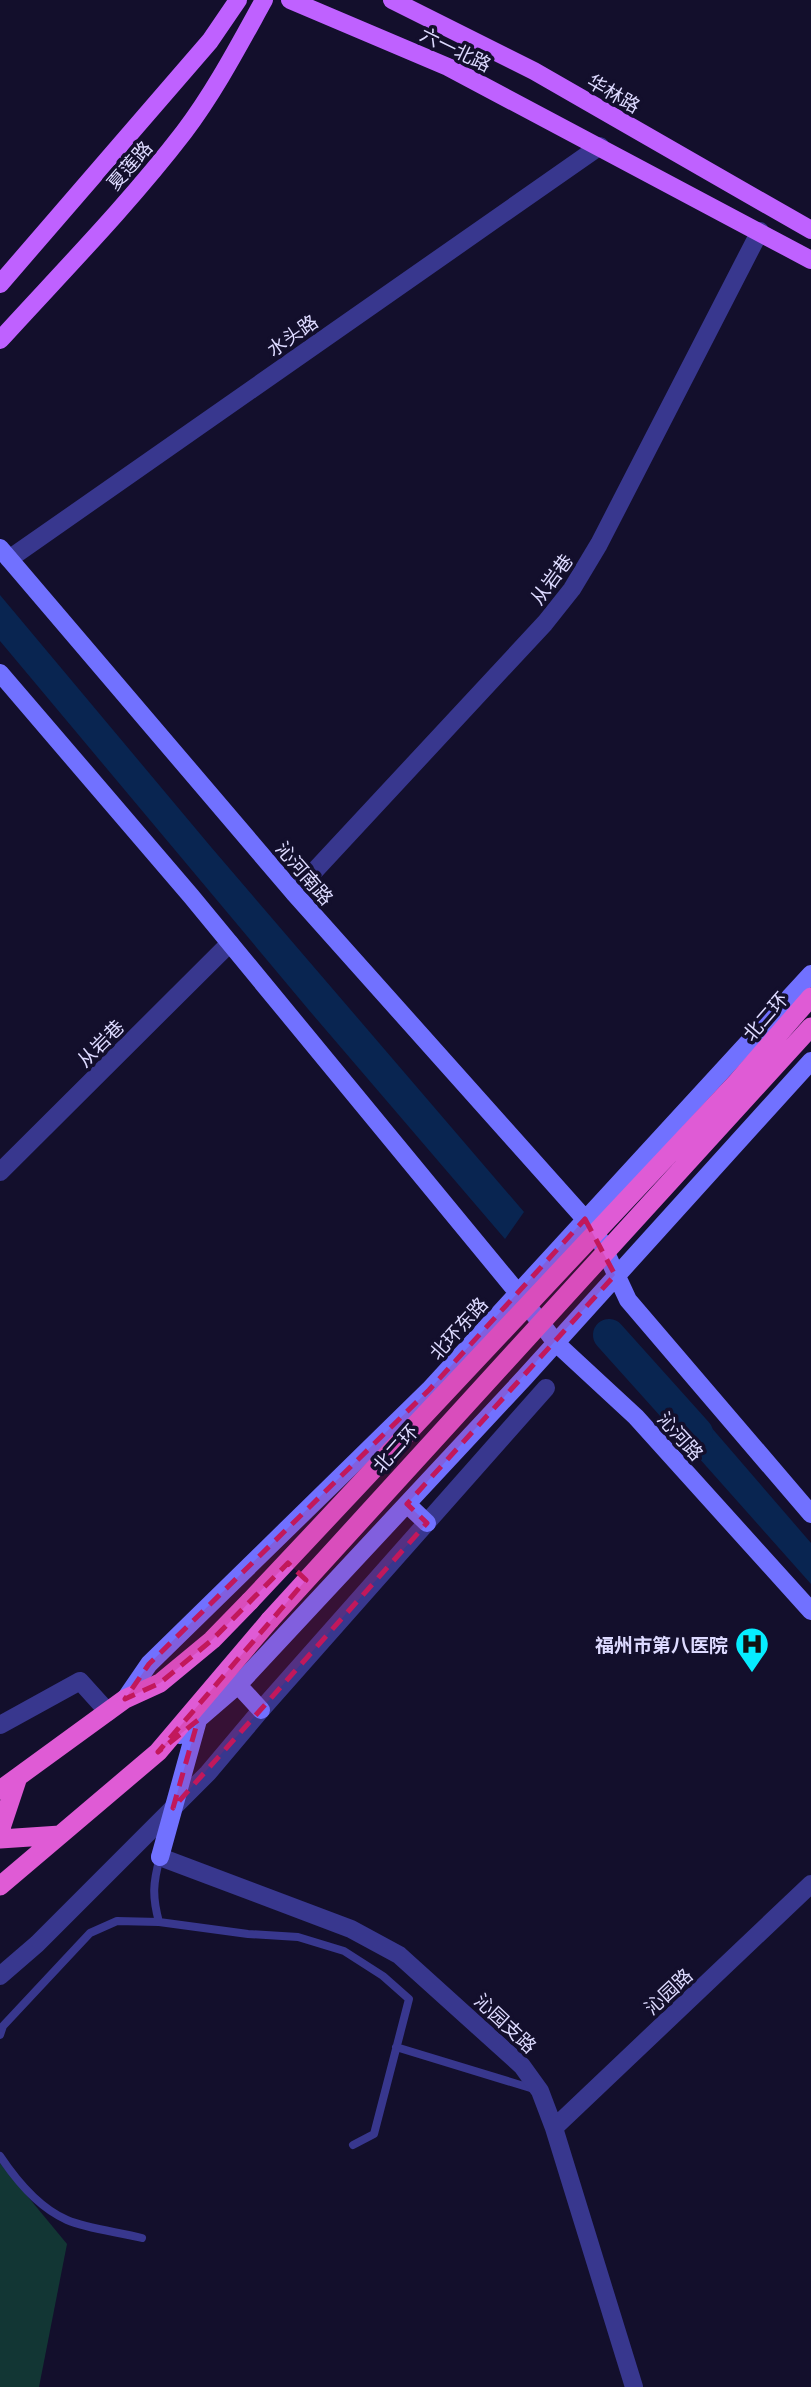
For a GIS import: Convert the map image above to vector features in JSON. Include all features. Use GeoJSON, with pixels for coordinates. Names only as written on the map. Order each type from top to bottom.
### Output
{"type":"FeatureCollection","features":[{"type":"Feature","properties":{"kind":"highway","name":"北二环"},"geometry":{"type":"LineString","coordinates":[[0,1790],[125,1699],[160,1683],[212,1640],[690,1134],[811,998]]}},
{"type":"Feature","properties":{"kind":"highway","name":"北二环"},"geometry":{"type":"LineString","coordinates":[[0,1886],[158,1752],[270,1620],[811,1027]]}},
{"type":"Feature","properties":{"kind":"highway"},"geometry":{"type":"LineString","coordinates":[[0,1831],[18,1777]]}},
{"type":"Feature","properties":{"kind":"highway"},"geometry":{"type":"LineString","coordinates":[[0,1839],[60,1835]]}},
{"type":"Feature","properties":{"kind":"main road","name":"夏莲路"},"geometry":{"type":"LineString","coordinates":[[0,284],[210,41],[237,0]]}},
{"type":"Feature","properties":{"kind":"main road","name":"夏莲路"},"geometry":{"type":"LineString","coordinates":[[0,340],[156,168],[185,131],[225,71],[264,0]]}},
{"type":"Feature","properties":{"kind":"main road","name":"六一北路"},"geometry":{"type":"LineString","coordinates":[[290,0],[447,67],[600,146]]}},
{"type":"Feature","properties":{"kind":"main road","name":"华林路"},"geometry":{"type":"LineString","coordinates":[[392,0],[534,71],[811,230]]}},
{"type":"Feature","properties":{"kind":"main road"},"geometry":{"type":"LineString","coordinates":[[600,146],[811,260]]}},
{"type":"Feature","properties":{"kind":"main road","name":"沁河南路"},"geometry":{"type":"LineString","coordinates":[[4,554],[294,893],[584,1219]]}},
{"type":"Feature","properties":{"kind":"main road"},"geometry":{"type":"LineString","coordinates":[[0,673],[230,943],[518,1293]]}},
{"type":"Feature","properties":{"kind":"main road","name":"北环东路"},"geometry":{"type":"LineString","coordinates":[[125,1699],[149,1664],[429,1390],[811,974]]}},
{"type":"Feature","properties":{"kind":"main road"},"geometry":{"type":"LineString","coordinates":[[158,1752],[238,1685],[556,1343],[811,1060]]}},
{"type":"Feature","properties":{"kind":"main road"},"geometry":{"type":"LineString","coordinates":[[584,1219],[600,1240],[628,1300],[809,1508]]}},
{"type":"Feature","properties":{"kind":"main road","name":"沁河路"},"geometry":{"type":"LineString","coordinates":[[518,1293],[556,1343],[636,1417],[811,1611]]}},
{"type":"Feature","properties":{"kind":"main road"},"geometry":{"type":"LineString","coordinates":[[407,1504],[427,1523]]}},
{"type":"Feature","properties":{"kind":"main road"},"geometry":{"type":"LineString","coordinates":[[238,1685],[261,1710]]}},
{"type":"Feature","properties":{"kind":"main road"},"geometry":{"type":"LineString","coordinates":[[160,1857],[198,1720]]}},
{"type":"Feature","properties":{"kind":"street","name":"水头路"},"geometry":{"type":"LineString","coordinates":[[4,554],[600,146]]}},
{"type":"Feature","properties":{"kind":"street","name":"从岩巷"},"geometry":{"type":"LineString","coordinates":[[294,893],[545,623],[572,589],[592,557],[760,232]]}},
{"type":"Feature","properties":{"kind":"street","name":"从岩巷"},"geometry":{"type":"LineString","coordinates":[[0,1172],[230,943]]}},
{"type":"Feature","properties":{"kind":"street"},"geometry":{"type":"LineString","coordinates":[[0,1976],[37,1944],[208,1773],[545,1388]]}},
{"type":"Feature","properties":{"kind":"street"},"geometry":{"type":"LineString","coordinates":[[0,1725],[80,1681],[108,1712]]}},
{"type":"Feature","properties":{"kind":"street","name":"沁园支路"},"geometry":{"type":"LineString","coordinates":[[160,1857],[351,1930],[399,1955],[522,2066],[540,2091],[554,2128],[634,2387]]}},
{"type":"Feature","properties":{"kind":"street","name":"沁园路"},"geometry":{"type":"LineString","coordinates":[[554,2128],[811,1884]]}},
{"type":"Feature","properties":{"kind":"lane"},"geometry":{"type":"LineString","coordinates":[[159,1922],[152,1897],[160,1857]]}},
{"type":"Feature","properties":{"kind":"lane"},"geometry":{"type":"LineString","coordinates":[[0,2035],[3,2026],[89,1933],[117,1921],[159,1922],[248,1934],[298,1937],[344,1951],[383,1976],[409,1999],[374,2134],[353,2145]]}},
{"type":"Feature","properties":{"kind":"lane"},"geometry":{"type":"LineString","coordinates":[[396,2047],[540,2091]]}},
{"type":"Feature","properties":{"kind":"lane"},"geometry":{"type":"LineString","coordinates":[[0,2156],[11,2173],[36,2199],[66,2220],[142,2238]]}},
{"type":"Feature","properties":{"kind":"highlighted area"},"geometry":{"type":"Polygon","coordinates":[[[585,1219],[615,1275],[407,1504],[427,1523],[173,1808],[198,1720],[158,1752],[306,1580],[288,1563],[212,1640],[160,1683],[125,1699],[149,1664],[429,1390],[585,1219]]]}},
{"type":"Feature","properties":{"kind":"green space"},"geometry":{"type":"Polygon","coordinates":[[[0,2163],[67,2244],[39,2387],[0,2387],[0,2163]]]}},
{"type":"Feature","properties":{"kind":"water"},"geometry":{"type":"Polygon","coordinates":[[[0,595],[211,847],[524,1212],[505,1239],[308,1009],[0,641],[0,595]]]}},
{"type":"Feature","properties":{"kind":"water"},"geometry":{"type":"Polygon","coordinates":[[[679,1390],[811,1543],[811,1584],[658,1412],[679,1390]]]}},
{"type":"Feature","properties":{"kind":"waterway"},"geometry":{"type":"LineString","coordinates":[[609,1335],[697,1433]]}},
{"type":"Feature","properties":{"kind":"place","name":"福州市第八医院"},"geometry":{"type":"Point","coordinates":[752,1674]}}]}
